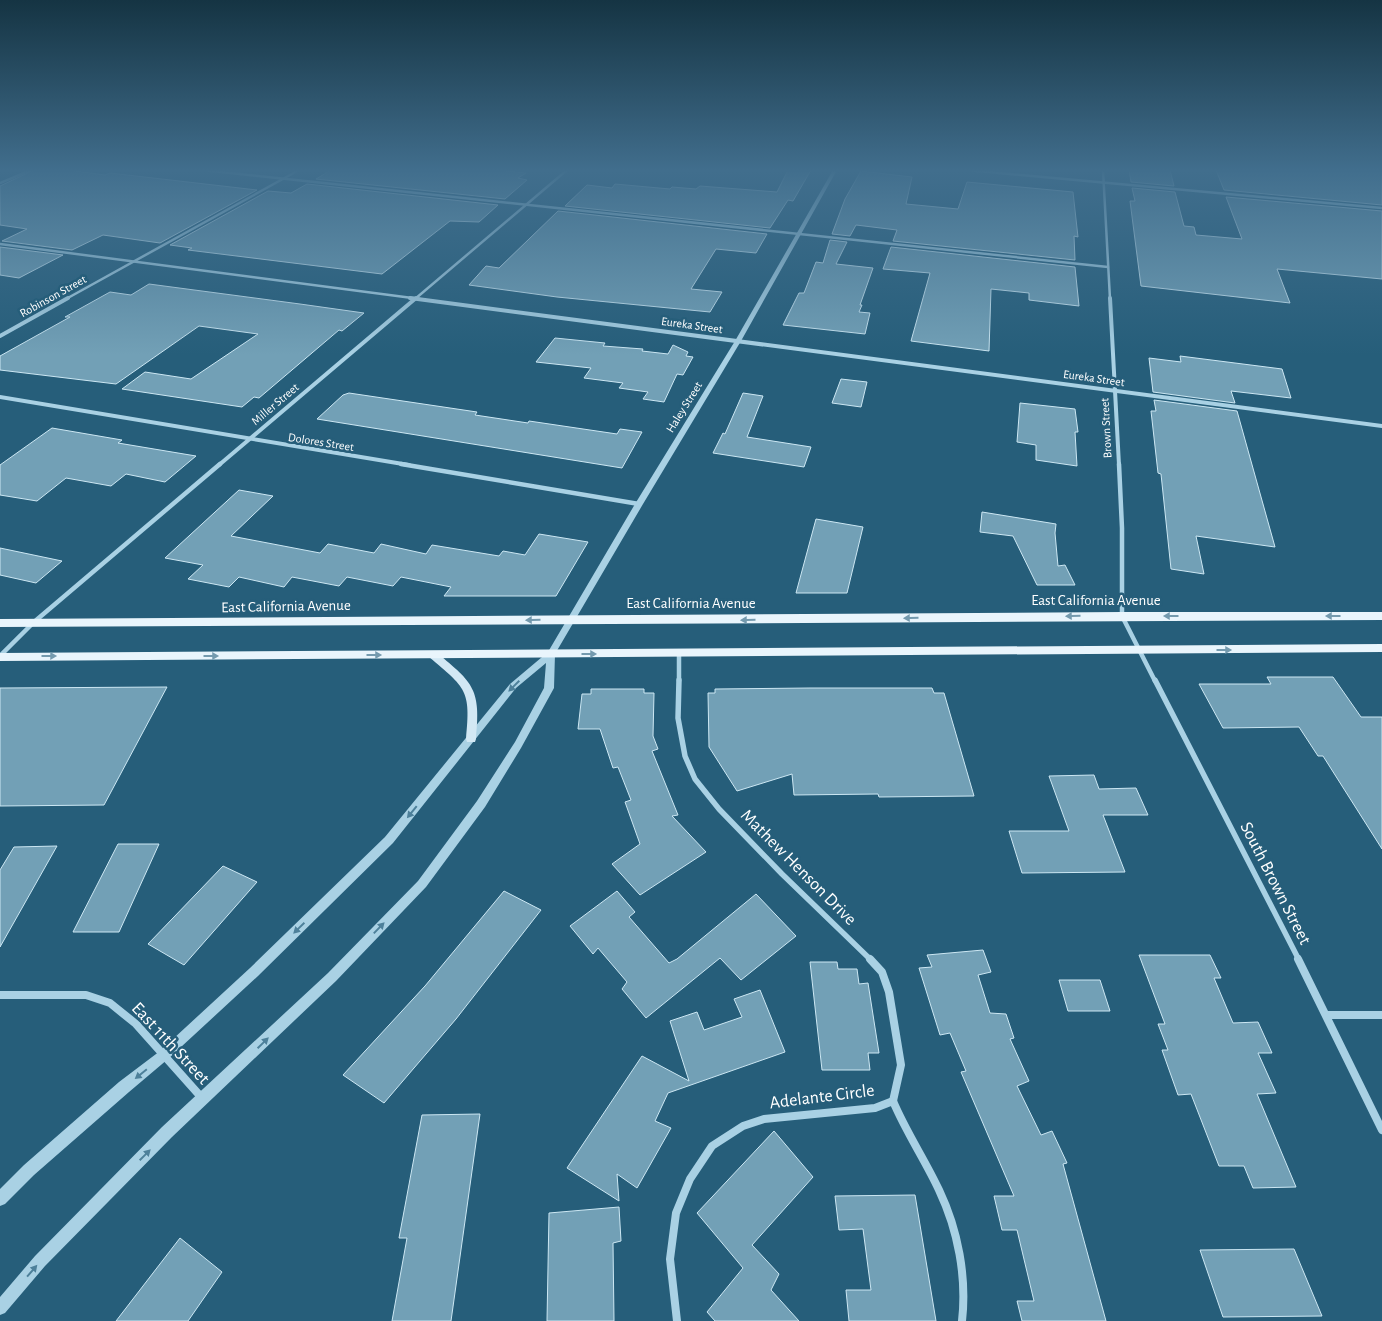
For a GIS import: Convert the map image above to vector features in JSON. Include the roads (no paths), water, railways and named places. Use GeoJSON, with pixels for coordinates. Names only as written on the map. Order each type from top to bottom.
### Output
{"type":"FeatureCollection","features":[{"type":"Feature","properties":{"kind":"main road","name":"East California Avenue"},"geometry":{"type":"LineString","coordinates":[[0,623],[1382,616]]}},
{"type":"Feature","properties":{"kind":"main road"},"geometry":{"type":"LineString","coordinates":[[0,656],[433,655],[1382,648]]}},
{"type":"Feature","properties":{"kind":"main road"},"geometry":{"type":"LineString","coordinates":[[433,655],[462,680],[470,690],[474,708],[471,739]]}},
{"type":"Feature","properties":{"kind":"street","name":"Robinson Street"},"geometry":{"type":"LineString","coordinates":[[0,336],[188,232]]}},
{"type":"Feature","properties":{"kind":"street","name":"Miller Street"},"geometry":{"type":"LineString","coordinates":[[0,656],[34,622],[495,232]]}},
{"type":"Feature","properties":{"kind":"street"},"geometry":{"type":"LineString","coordinates":[[777,232],[1108,267]]}},
{"type":"Feature","properties":{"kind":"street","name":"Brown Street"},"geometry":{"type":"LineString","coordinates":[[1106,232],[1122,528],[1122,616],[1140,650]]}},
{"type":"Feature","properties":{"kind":"street","name":"Haley Street"},"geometry":{"type":"LineString","coordinates":[[551,654],[738,341],[799,234]]}},
{"type":"Feature","properties":{"kind":"street","name":"Eureka Street"},"geometry":{"type":"LineString","coordinates":[[0,244],[1382,426]]}},
{"type":"Feature","properties":{"kind":"street","name":"Dolores Street"},"geometry":{"type":"LineString","coordinates":[[0,397],[639,504]]}},
{"type":"Feature","properties":{"kind":"street","name":"South Brown Street"},"geometry":{"type":"LineString","coordinates":[[1140,650],[1327,1015],[1382,1130]]}},
{"type":"Feature","properties":{"kind":"street","name":"Mathew Henson Drive"},"geometry":{"type":"LineString","coordinates":[[680,653],[678,718],[685,756],[695,778],[719,809],[882,972],[889,992],[901,1065],[893,1102]]}},
{"type":"Feature","properties":{"kind":"street"},"geometry":{"type":"LineString","coordinates":[[0,1199],[80,1126],[164,1055],[254,972],[389,840],[513,686],[551,654]]}},
{"type":"Feature","properties":{"kind":"street"},"geometry":{"type":"LineString","coordinates":[[0,1308],[40,1261],[167,1132],[204,1100],[332,977],[422,884],[481,804],[518,745],[549,688],[551,654]]}},
{"type":"Feature","properties":{"kind":"street","name":"East 11th Street"},"geometry":{"type":"LineString","coordinates":[[0,995],[86,994],[110,1003],[136,1024],[204,1100]]}},
{"type":"Feature","properties":{"kind":"street"},"geometry":{"type":"LineString","coordinates":[[1327,1015],[1382,1015]]}},
{"type":"Feature","properties":{"kind":"street","name":"Adelante Circle"},"geometry":{"type":"LineString","coordinates":[[678,1321],[670,1259],[676,1213],[690,1180],[712,1146],[743,1126],[764,1119],[876,1108],[893,1102],[902,1124],[940,1192],[956,1240],[963,1280],[962,1321]]}}]}
